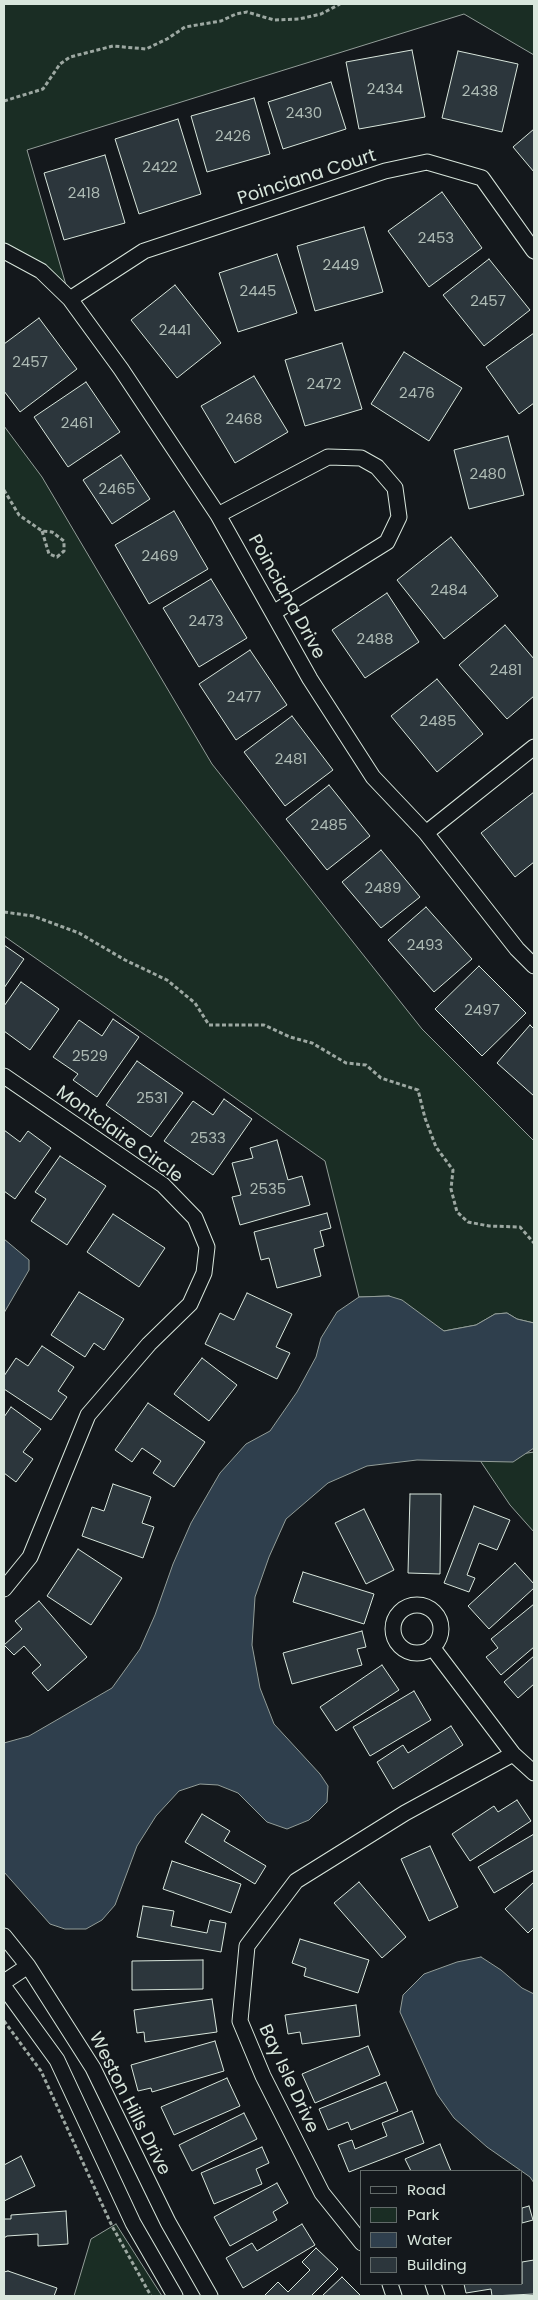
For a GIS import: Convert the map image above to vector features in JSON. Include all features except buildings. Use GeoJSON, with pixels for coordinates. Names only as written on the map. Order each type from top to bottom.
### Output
{"type":"FeatureCollection","features":[{"type":"Feature","properties":{"kind":"street","name":"Poinciana Court"},"geometry":{"type":"LineString","coordinates":[[70,299],[144,251],[385,172],[427,162],[482,178],[534,251]]}},
{"type":"Feature","properties":{"kind":"street","name":"Poinciana Drive"},"geometry":{"type":"LineString","coordinates":[[4,252],[41,271],[70,299],[121,369],[218,515],[310,680],[373,777],[426,833],[517,949],[534,966]]}},
{"type":"Feature","properties":{"kind":"street"},"geometry":{"type":"LineString","coordinates":[[218,515],[328,457],[361,458],[376,467],[395,488],[399,517],[387,542],[273,613]]}},
{"type":"Feature","properties":{"kind":"street"},"geometry":{"type":"LineString","coordinates":[[426,833],[534,748]]}},
{"type":"Feature","properties":{"kind":"street","name":"Montclaire Circle"},"geometry":{"type":"LineString","coordinates":[[4,1076],[163,1185],[195,1218],[207,1247],[204,1272],[190,1304],[149,1344],[88,1415],[30,1557],[4,1589]]}},
{"type":"Feature","properties":{"kind":"street"},"geometry":{"type":"LineString","coordinates":[[432,1647],[513,1754],[534,1773]]}},
{"type":"Feature","properties":{"kind":"street","name":"Bay Isle Drive"},"geometry":{"type":"LineString","coordinates":[[360,2240],[322,2193],[263,2076],[240,2021],[247,1946],[296,1881],[405,1813],[513,1754]]}},
{"type":"Feature","properties":{"kind":"street","name":"Weston Hills Drive"},"geometry":{"type":"LineString","coordinates":[[4,1936],[28,1966],[93,2068],[168,2222],[210,2296]]}},
{"type":"Feature","properties":{"kind":"street"},"geometry":{"type":"LineString","coordinates":[[4,1982],[28,1966]]}},
{"type":"Feature","properties":{"kind":"street"},"geometry":{"type":"LineString","coordinates":[[4,1987],[57,2060],[133,2223],[175,2296]]}},
{"type":"Feature","properties":{"kind":"path"},"geometry":{"type":"LineString","coordinates":[[4,101],[42,89],[60,64],[70,57],[113,46],[146,49],[167,39],[185,27],[221,21],[236,14],[247,12],[274,20],[299,19],[320,14],[340,4]]}},
{"type":"Feature","properties":{"kind":"path"},"geometry":{"type":"LineString","coordinates":[[4,490],[19,515],[42,531],[52,532],[64,541],[64,551],[57,557],[49,554],[42,531]]}},
{"type":"Feature","properties":{"kind":"path"},"geometry":{"type":"LineString","coordinates":[[4,912],[32,916],[80,933],[125,960],[167,980],[195,1003],[209,1025],[264,1025],[290,1037],[312,1043],[346,1062],[366,1065],[381,1078],[418,1090],[436,1147],[453,1170],[451,1189],[456,1212],[468,1222],[489,1226],[520,1227],[534,1242]]}},
{"type":"Feature","properties":{"kind":"path"},"geometry":{"type":"LineString","coordinates":[[4,2021],[41,2071],[112,2226],[151,2296]]}},
{"type":"Feature","properties":{"kind":"green space"},"geometry":{"type":"Polygon","coordinates":[[[4,4],[534,4],[534,55],[464,14],[27,150],[70,299],[4,251],[4,4]]]}},
{"type":"Feature","properties":{"kind":"green space"},"geometry":{"type":"Polygon","coordinates":[[[4,426],[42,477],[212,764],[422,1029],[534,1141],[534,1323],[517,1319],[507,1313],[495,1314],[476,1325],[444,1331],[389,1296],[359,1297],[325,1161],[4,936],[4,426]]]}},
{"type":"Feature","properties":{"kind":"green space"},"geometry":{"type":"Polygon","coordinates":[[[534,1452],[534,1532],[510,1505],[477,1456],[502,1457],[534,1452]]]}},
{"type":"Feature","properties":{"kind":"green space"},"geometry":{"type":"Polygon","coordinates":[[[116,2224],[162,2296],[74,2296],[91,2239],[116,2224]]]}},
{"type":"Feature","properties":{"kind":"water"},"geometry":{"type":"Polygon","coordinates":[[[4,1239],[29,1260],[29,1270],[4,1313],[4,1239]]]}},
{"type":"Feature","properties":{"kind":"water"},"geometry":{"type":"Polygon","coordinates":[[[389,1296],[402,1300],[444,1331],[476,1325],[495,1314],[507,1313],[517,1319],[534,1323],[534,1448],[513,1462],[417,1460],[367,1466],[328,1483],[286,1519],[269,1557],[255,1597],[252,1645],[260,1688],[274,1724],[320,1774],[328,1786],[327,1802],[309,1820],[287,1829],[267,1822],[238,1793],[218,1785],[200,1784],[179,1791],[156,1816],[137,1846],[115,1905],[102,1920],[86,1929],[65,1929],[50,1924],[4,1872],[4,1743],[29,1736],[112,1688],[140,1649],[191,1523],[220,1473],[246,1444],[270,1431],[297,1392],[316,1357],[321,1338],[337,1312],[359,1297],[389,1296]]]}},
{"type":"Feature","properties":{"kind":"water"},"geometry":{"type":"Polygon","coordinates":[[[481,1957],[501,1970],[522,1988],[534,1994],[534,2183],[523,2170],[520,2170],[487,2147],[454,2118],[437,2094],[400,2012],[403,1995],[424,1974],[457,1962],[481,1957]]]}}]}
